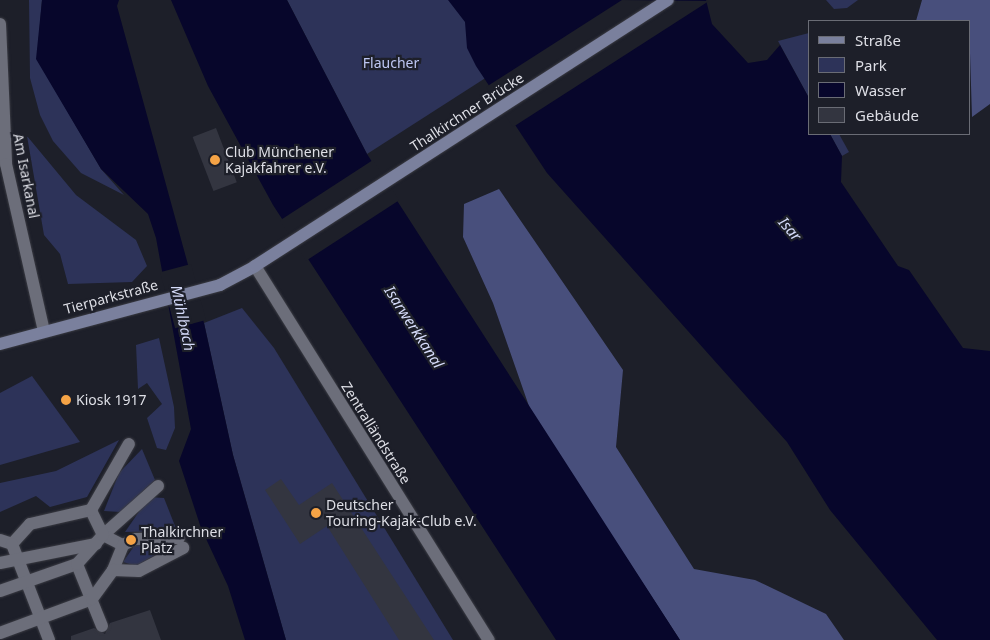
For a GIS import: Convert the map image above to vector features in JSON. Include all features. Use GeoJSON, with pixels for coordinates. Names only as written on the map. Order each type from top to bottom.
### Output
{"type":"FeatureCollection","features":[{"type":"Feature","properties":{"kind":"street","name":"Thalkirchner Brücke"},"geometry":{"type":"LineString","coordinates":[[282,249],[668,0]]}},
{"type":"Feature","properties":{"kind":"street","name":"Am Isarkanal"},"geometry":{"type":"LineString","coordinates":[[0,24],[6,164],[44,331]]}},
{"type":"Feature","properties":{"kind":"street","name":"Tierparkstraße"},"geometry":{"type":"LineString","coordinates":[[0,344],[220,285],[256,266],[282,249]]}},
{"type":"Feature","properties":{"kind":"street","name":"Zentralländstraße"},"geometry":{"type":"LineString","coordinates":[[256,266],[489,640]]}},
{"type":"Feature","properties":{"kind":"street"},"geometry":{"type":"LineString","coordinates":[[100,540],[91,510],[128,444]]}},
{"type":"Feature","properties":{"kind":"street"},"geometry":{"type":"LineString","coordinates":[[0,591],[78,564],[100,540],[158,486]]}},
{"type":"Feature","properties":{"kind":"street"},"geometry":{"type":"LineString","coordinates":[[49,640],[17,556],[6,542],[30,524],[91,510]]}},
{"type":"Feature","properties":{"kind":"street"},"geometry":{"type":"LineString","coordinates":[[0,563],[17,556],[100,540],[124,544],[135,539],[181,543],[139,571],[113,570]]}},
{"type":"Feature","properties":{"kind":"street"},"geometry":{"type":"LineString","coordinates":[[1,631],[42,620],[92,600],[113,570],[124,544]]}},
{"type":"Feature","properties":{"kind":"street"},"geometry":{"type":"LineString","coordinates":[[78,564],[102,626]]}},
{"type":"Feature","properties":{"kind":"green space"},"geometry":{"type":"Polygon","coordinates":[[[29,0],[42,0],[37,59],[101,169],[124,195],[81,173],[53,141],[40,115],[30,78],[29,0]]]}},
{"type":"Feature","properties":{"kind":"green space","name":"Flaucher"},"geometry":{"type":"Polygon","coordinates":[[[287,0],[607,0],[367,154],[287,0]]]}},
{"type":"Feature","properties":{"kind":"green space"},"geometry":{"type":"Polygon","coordinates":[[[826,0],[858,0],[847,8],[834,9],[826,0]]]}},
{"type":"Feature","properties":{"kind":"green space"},"geometry":{"type":"Polygon","coordinates":[[[808,33],[808,96],[778,41],[808,33]]]}},
{"type":"Feature","properties":{"kind":"green space"},"geometry":{"type":"Polygon","coordinates":[[[831,135],[840,135],[849,152],[842,156],[831,135]]]}},
{"type":"Feature","properties":{"kind":"green space"},"geometry":{"type":"Polygon","coordinates":[[[27,136],[76,195],[136,240],[147,266],[132,282],[68,284],[60,254],[44,235],[27,136]]]}},
{"type":"Feature","properties":{"kind":"green space"},"geometry":{"type":"Polygon","coordinates":[[[242,308],[274,348],[453,640],[286,640],[233,455],[204,323],[242,308]]]}},
{"type":"Feature","properties":{"kind":"green space"},"geometry":{"type":"Polygon","coordinates":[[[159,338],[174,407],[175,428],[166,450],[157,448],[147,418],[162,404],[147,383],[138,389],[136,345],[159,338]]]}},
{"type":"Feature","properties":{"kind":"green space"},"geometry":{"type":"Polygon","coordinates":[[[32,376],[80,442],[0,465],[0,393],[32,376]]]}},
{"type":"Feature","properties":{"kind":"green space"},"geometry":{"type":"Polygon","coordinates":[[[119,440],[87,497],[50,507],[36,496],[0,512],[0,483],[56,471],[119,440]]]}},
{"type":"Feature","properties":{"kind":"green space"},"geometry":{"type":"Polygon","coordinates":[[[142,449],[155,480],[120,512],[104,511],[119,473],[142,449]]]}},
{"type":"Feature","properties":{"kind":"green space"},"geometry":{"type":"Polygon","coordinates":[[[149,497],[164,498],[177,531],[125,532],[149,497]]]}},
{"type":"Feature","properties":{"kind":"green space"},"geometry":{"type":"Polygon","coordinates":[[[137,542],[165,542],[169,547],[136,566],[123,562],[137,542]]]}},
{"type":"Feature","properties":{"kind":"shaded area"},"geometry":{"type":"Polygon","coordinates":[[[922,0],[990,0],[990,104],[972,117],[970,20],[916,20],[922,0]]]}},
{"type":"Feature","properties":{"kind":"shaded area"},"geometry":{"type":"Polygon","coordinates":[[[499,189],[623,370],[616,447],[694,569],[755,580],[826,614],[844,640],[680,640],[531,412],[493,303],[463,237],[464,204],[499,189]]]}},
{"type":"Feature","properties":{"kind":"water","name":"Mühlbach"},"geometry":{"type":"Polygon","coordinates":[[[42,0],[119,0],[117,6],[204,323],[233,455],[286,640],[245,640],[228,586],[201,528],[179,461],[191,429],[156,238],[148,214],[101,169],[36,59],[42,0]]]}},
{"type":"Feature","properties":{"kind":"water","name":"Isarwerkkanal"},"geometry":{"type":"Polygon","coordinates":[[[171,0],[287,0],[367,154],[680,640],[556,640],[273,205],[208,86],[171,0]]]}},
{"type":"Feature","properties":{"kind":"water","name":"Isar"},"geometry":{"type":"Polygon","coordinates":[[[448,0],[706,0],[712,24],[748,63],[767,60],[780,45],[808,96],[808,135],[831,135],[842,156],[841,182],[898,266],[909,270],[963,348],[990,351],[990,640],[937,640],[830,510],[787,442],[547,173],[476,66],[467,48],[465,22],[448,0]]]}},
{"type":"Feature","properties":{"kind":"pier"},"geometry":{"type":"Polygon","coordinates":[[[622,0],[709,1],[513,127],[486,87],[622,0]]]}},
{"type":"Feature","properties":{"kind":"pier"},"geometry":{"type":"Polygon","coordinates":[[[373,160],[399,200],[306,261],[280,220],[373,160]]]}},
{"type":"Feature","properties":{"kind":"pier"},"geometry":{"type":"Polygon","coordinates":[[[191,264],[206,320],[175,328],[160,272],[191,264]]]}},
{"type":"Feature","properties":{"kind":"building","name":"Club Münchener Kajakfahrer e.V."},"geometry":{"type":"Polygon","coordinates":[[[216,128],[237,182],[213,191],[193,137],[216,128]]]}},
{"type":"Feature","properties":{"kind":"building"},"geometry":{"type":"Polygon","coordinates":[[[281,479],[299,505],[332,483],[434,640],[399,640],[327,526],[300,544],[265,490],[281,479]]]}},
{"type":"Feature","properties":{"kind":"building"},"geometry":{"type":"Polygon","coordinates":[[[150,610],[161,640],[71,640],[71,636],[94,628],[105,634],[110,623],[150,610]]]}},
{"type":"Feature","properties":{"kind":"place","name":"Club Münchener Kajakfahrer e.V."},"geometry":{"type":"Point","coordinates":[215,160]}},
{"type":"Feature","properties":{"kind":"place","name":"Kiosk 1917"},"geometry":{"type":"Point","coordinates":[66,400]}},
{"type":"Feature","properties":{"kind":"place","name":"Deutscher Touring-Kajak-Club e.V."},"geometry":{"type":"Point","coordinates":[316,513]}},
{"type":"Feature","properties":{"kind":"place","name":"Thalkirchner Platz"},"geometry":{"type":"Point","coordinates":[131,540]}}]}
